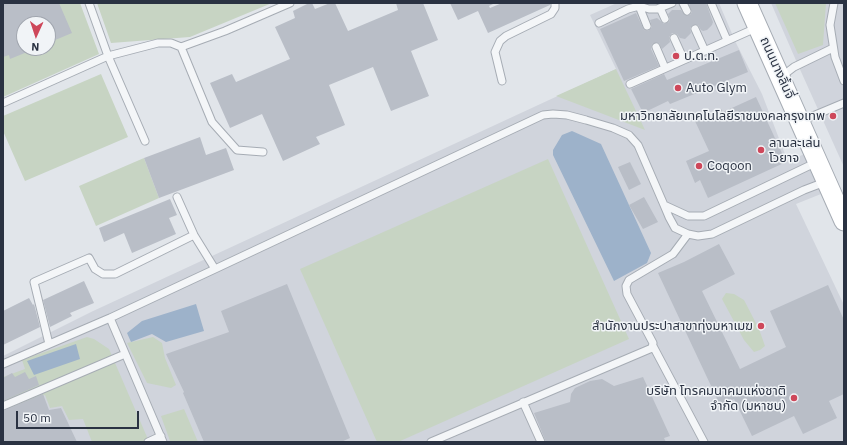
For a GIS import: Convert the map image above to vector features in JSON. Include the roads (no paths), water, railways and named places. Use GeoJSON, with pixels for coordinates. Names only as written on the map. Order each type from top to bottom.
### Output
{"type":"FeatureCollection","features":[{"type":"Feature","properties":{"kind":"main road","name":"ถนนนางลิ้นจี่"},"geometry":{"type":"LineString","coordinates":[[747,3],[801,121],[844,221]]}},
{"type":"Feature","properties":{"kind":"lane"},"geometry":{"type":"LineString","coordinates":[[89,3],[108,56],[145,141]]}},
{"type":"Feature","properties":{"kind":"lane"},"geometry":{"type":"LineString","coordinates":[[3,103],[108,56],[158,44],[171,43],[181,47],[225,31],[290,3]]}},
{"type":"Feature","properties":{"kind":"lane"},"geometry":{"type":"LineString","coordinates":[[502,80],[495,52],[500,42],[506,36],[551,14],[555,8],[555,3]]}},
{"type":"Feature","properties":{"kind":"lane"},"geometry":{"type":"LineString","coordinates":[[599,24],[628,9],[639,6],[649,9],[660,8],[672,3]]}},
{"type":"Feature","properties":{"kind":"lane"},"geometry":{"type":"LineString","coordinates":[[683,3],[687,11]]}},
{"type":"Feature","properties":{"kind":"lane"},"geometry":{"type":"LineString","coordinates":[[711,3],[727,40]]}},
{"type":"Feature","properties":{"kind":"lane"},"geometry":{"type":"LineString","coordinates":[[834,3],[830,26],[835,57],[844,81]]}},
{"type":"Feature","properties":{"kind":"lane"},"geometry":{"type":"LineString","coordinates":[[639,6],[647,26]]}},
{"type":"Feature","properties":{"kind":"lane"},"geometry":{"type":"LineString","coordinates":[[660,8],[665,19]]}},
{"type":"Feature","properties":{"kind":"lane"},"geometry":{"type":"LineString","coordinates":[[630,84],[758,27]]}},
{"type":"Feature","properties":{"kind":"lane"},"geometry":{"type":"LineString","coordinates":[[695,29],[705,51]]}},
{"type":"Feature","properties":{"kind":"lane"},"geometry":{"type":"LineString","coordinates":[[674,38],[684,60]]}},
{"type":"Feature","properties":{"kind":"lane"},"geometry":{"type":"LineString","coordinates":[[181,47],[212,122],[237,150],[263,152]]}},
{"type":"Feature","properties":{"kind":"lane"},"geometry":{"type":"LineString","coordinates":[[656,47],[665,68]]}},
{"type":"Feature","properties":{"kind":"lane"},"geometry":{"type":"LineString","coordinates":[[781,78],[794,67],[833,48]]}},
{"type":"Feature","properties":{"kind":"lane"},"geometry":{"type":"LineString","coordinates":[[801,121],[844,103]]}},
{"type":"Feature","properties":{"kind":"lane"},"geometry":{"type":"LineString","coordinates":[[3,364],[110,318],[543,115],[567,115],[614,128],[629,136],[638,145],[668,217],[675,228],[688,234],[698,236],[712,234],[804,190],[826,182]]}},
{"type":"Feature","properties":{"kind":"lane"},"geometry":{"type":"LineString","coordinates":[[664,205],[688,216],[704,216],[818,162]]}},
{"type":"Feature","properties":{"kind":"lane"},"geometry":{"type":"LineString","coordinates":[[177,197],[194,235],[214,269]]}},
{"type":"Feature","properties":{"kind":"lane"},"geometry":{"type":"LineString","coordinates":[[688,234],[673,254],[629,280],[626,286],[627,294],[704,442]]}},
{"type":"Feature","properties":{"kind":"lane"},"geometry":{"type":"LineString","coordinates":[[49,344],[34,282],[89,258],[95,269],[103,274],[115,274],[194,235]]}},
{"type":"Feature","properties":{"kind":"lane"},"geometry":{"type":"LineString","coordinates":[[110,318],[162,439],[148,442]]}},
{"type":"Feature","properties":{"kind":"lane"},"geometry":{"type":"LineString","coordinates":[[431,442],[653,346]]}},
{"type":"Feature","properties":{"kind":"lane"},"geometry":{"type":"LineString","coordinates":[[3,406],[125,354]]}},
{"type":"Feature","properties":{"kind":"lane"},"geometry":{"type":"LineString","coordinates":[[523,402],[541,442]]}},
{"type":"Feature","properties":{"kind":"water"},"geometry":{"type":"Polygon","coordinates":[[[572,131],[601,144],[651,253],[647,263],[614,281],[553,155],[553,150],[562,135],[572,131]]]}},
{"type":"Feature","properties":{"kind":"water"},"geometry":{"type":"Polygon","coordinates":[[[196,304],[204,331],[166,342],[152,334],[131,342],[127,333],[142,321],[196,304]]]}},
{"type":"Feature","properties":{"kind":"water"},"geometry":{"type":"Polygon","coordinates":[[[76,344],[80,359],[34,375],[27,361],[76,344]]]}},
{"type":"Feature","properties":{"kind":"place","name":"ป.ต.ท."},"geometry":{"type":"Point","coordinates":[676,56]}},
{"type":"Feature","properties":{"kind":"place","name":"Auto Glym"},"geometry":{"type":"Point","coordinates":[678,88]}},
{"type":"Feature","properties":{"kind":"place","name":"มหาวิทยาลัยเทคโนโลยีราชมงคลกรุงเทพ"},"geometry":{"type":"Point","coordinates":[833,116]}},
{"type":"Feature","properties":{"kind":"place","name":"ลานละเล่น โวยาจ"},"geometry":{"type":"Point","coordinates":[761,150]}},
{"type":"Feature","properties":{"kind":"place","name":"Coqoon"},"geometry":{"type":"Point","coordinates":[699,166]}},
{"type":"Feature","properties":{"kind":"place","name":"สำนักงานประปาสาขาทุ่งมหาเมฆ"},"geometry":{"type":"Point","coordinates":[761,326]}},
{"type":"Feature","properties":{"kind":"place","name":"บริษัท โทรคมนาคมแห่งชาติ จํากัด (มหาชน)"},"geometry":{"type":"Point","coordinates":[794,398]}}]}
